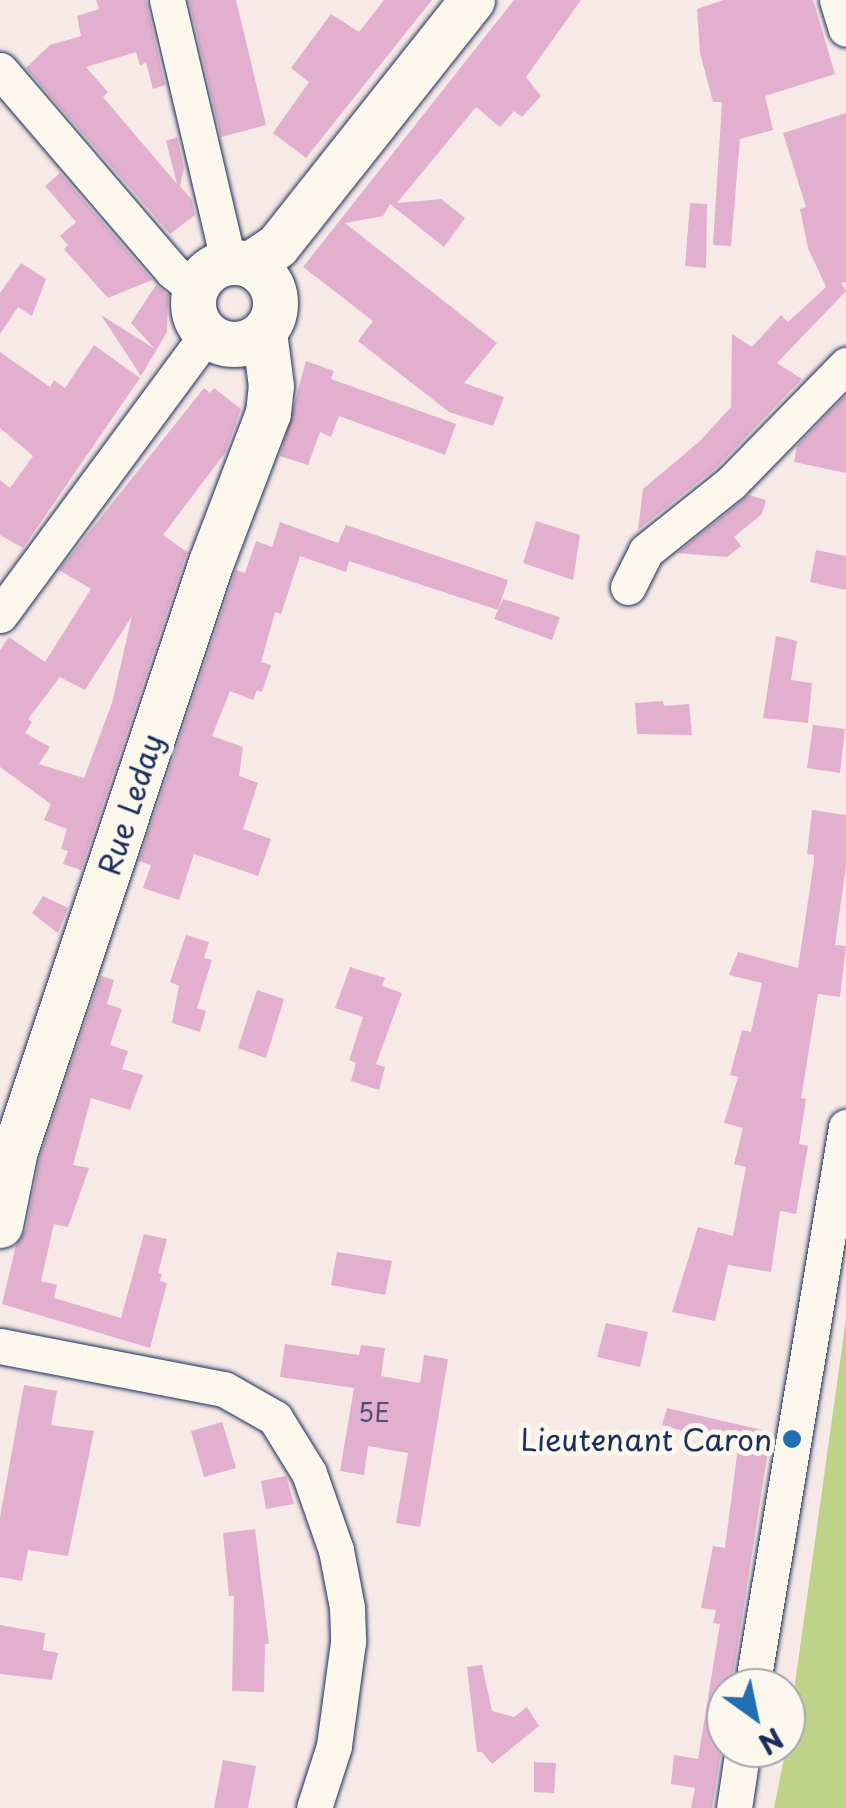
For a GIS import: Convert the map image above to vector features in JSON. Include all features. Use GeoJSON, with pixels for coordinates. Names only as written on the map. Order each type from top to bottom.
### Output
{"type":"FeatureCollection","features":[{"type":"Feature","properties":{"kind":"main road"},"geometry":{"type":"LineString","coordinates":[[243,267],[276,303],[237,337],[194,314],[243,267],[472,0]]}},
{"type":"Feature","properties":{"kind":"main road","name":"Rue Leday"},"geometry":{"type":"LineString","coordinates":[[0,1225],[15,1150],[205,579],[268,412],[271,386],[237,337]]}},
{"type":"Feature","properties":{"kind":"street"},"geometry":{"type":"LineString","coordinates":[[0,70],[172,271],[243,267],[167,0]]}},
{"type":"Feature","properties":{"kind":"street"},"geometry":{"type":"LineString","coordinates":[[837,0],[846,29]]}},
{"type":"Feature","properties":{"kind":"street"},"geometry":{"type":"LineString","coordinates":[[0,615],[237,337]]}},
{"type":"Feature","properties":{"kind":"street"},"geometry":{"type":"LineString","coordinates":[[628,588],[646,551],[732,483],[846,365]]}},
{"type":"Feature","properties":{"kind":"street"},"geometry":{"type":"LineString","coordinates":[[755,1668],[846,1126]]}},
{"type":"Feature","properties":{"kind":"street"},"geometry":{"type":"LineString","coordinates":[[0,1346],[224,1389],[274,1418],[309,1472],[336,1550],[347,1607],[348,1642],[334,1746],[314,1808]]}},
{"type":"Feature","properties":{"kind":"street"},"geometry":{"type":"LineString","coordinates":[[734,1808],[740,1768]]}},
{"type":"Feature","properties":{"kind":"green space"},"geometry":{"type":"Polygon","coordinates":[[[846,1319],[846,1808],[774,1808],[782,1768],[806,1768],[806,1668],[797,1668],[846,1319]]]}},
{"type":"Feature","properties":{"kind":"building"},"geometry":{"type":"Polygon","coordinates":[[[96,0],[146,0],[165,85],[153,89],[146,62],[140,66],[136,52],[86,67],[108,92],[103,97],[177,184],[166,141],[177,137],[184,168],[180,186],[192,200],[195,215],[170,234],[26,68],[50,45],[81,36],[77,16],[99,9],[96,0]]]}},
{"type":"Feature","properties":{"kind":"building"},"geometry":{"type":"Polygon","coordinates":[[[189,0],[236,0],[266,125],[221,137],[189,0]]]}},
{"type":"Feature","properties":{"kind":"building"},"geometry":{"type":"Polygon","coordinates":[[[384,0],[432,0],[306,158],[273,133],[309,82],[291,68],[331,14],[359,32],[384,0]]]}},
{"type":"Feature","properties":{"kind":"building"},"geometry":{"type":"Polygon","coordinates":[[[514,0],[581,0],[526,77],[541,96],[522,117],[514,111],[500,127],[476,107],[397,203],[441,199],[465,218],[444,247],[390,204],[383,216],[345,223],[497,343],[464,383],[504,397],[493,426],[449,412],[358,341],[373,321],[303,267],[514,0]]]}},
{"type":"Feature","properties":{"kind":"building"},"geometry":{"type":"Polygon","coordinates":[[[724,0],[813,0],[835,74],[765,96],[773,130],[740,139],[731,246],[713,245],[722,102],[713,102],[700,53],[697,9],[724,0]]]}},
{"type":"Feature","properties":{"kind":"building"},"geometry":{"type":"Polygon","coordinates":[[[846,113],[846,282],[841,283],[846,291],[777,363],[802,379],[717,467],[638,530],[643,489],[700,441],[731,407],[732,334],[752,347],[781,315],[788,322],[826,287],[808,248],[800,209],[806,207],[783,133],[846,113]]]}},
{"type":"Feature","properties":{"kind":"building"},"geometry":{"type":"Polygon","coordinates":[[[60,173],[152,280],[108,298],[64,249],[68,245],[60,236],[76,222],[45,186],[60,173]]]}},
{"type":"Feature","properties":{"kind":"building"},"geometry":{"type":"Polygon","coordinates":[[[690,203],[707,204],[706,268],[685,266],[690,203]]]}},
{"type":"Feature","properties":{"kind":"building"},"geometry":{"type":"Polygon","coordinates":[[[21,263],[46,279],[32,316],[18,307],[0,334],[0,293],[21,263]]]}},
{"type":"Feature","properties":{"kind":"building"},"geometry":{"type":"Polygon","coordinates":[[[156,285],[168,295],[167,332],[141,376],[101,315],[155,349],[131,323],[156,285]]]}},
{"type":"Feature","properties":{"kind":"building"},"geometry":{"type":"Polygon","coordinates":[[[94,345],[140,378],[23,548],[0,535],[0,480],[10,488],[33,456],[0,428],[0,352],[50,387],[54,380],[65,388],[94,345]]]}},
{"type":"Feature","properties":{"kind":"building"},"geometry":{"type":"Polygon","coordinates":[[[306,361],[334,371],[331,379],[456,424],[445,455],[339,416],[331,437],[320,432],[308,465],[280,456],[306,361]]]}},
{"type":"Feature","properties":{"kind":"building"},"geometry":{"type":"Polygon","coordinates":[[[204,388],[210,393],[214,388],[241,409],[225,453],[163,535],[187,552],[81,870],[63,864],[68,851],[61,849],[67,829],[44,820],[51,804],[0,767],[0,650],[9,637],[45,662],[91,589],[59,570],[204,388]],[[132,616],[85,690],[60,677],[28,719],[32,722],[25,733],[50,747],[39,764],[84,778],[112,703],[132,616]]]}},
{"type":"Feature","properties":{"kind":"building"},"geometry":{"type":"Polygon","coordinates":[[[846,395],[846,473],[794,462],[797,446],[846,395]]]}},
{"type":"Feature","properties":{"kind":"building"},"geometry":{"type":"Polygon","coordinates":[[[749,495],[766,500],[762,514],[734,537],[741,546],[727,557],[677,553],[749,495]]]}},
{"type":"Feature","properties":{"kind":"building"},"geometry":{"type":"Polygon","coordinates":[[[536,521],[580,535],[573,580],[523,563],[536,521]]]}},
{"type":"Feature","properties":{"kind":"building"},"geometry":{"type":"Polygon","coordinates":[[[280,522],[338,543],[346,525],[508,580],[498,610],[349,561],[346,572],[300,556],[281,614],[275,612],[261,662],[271,665],[262,692],[257,690],[253,700],[230,691],[212,736],[243,747],[239,776],[258,783],[243,829],[271,839],[258,876],[194,854],[179,900],[143,888],[151,865],[139,861],[236,570],[245,573],[256,541],[272,547],[280,522]]]}},
{"type":"Feature","properties":{"kind":"building"},"geometry":{"type":"Polygon","coordinates":[[[816,550],[846,556],[846,590],[810,582],[816,550]]]}},
{"type":"Feature","properties":{"kind":"building"},"geometry":{"type":"Polygon","coordinates":[[[503,599],[560,617],[552,640],[494,619],[503,599]]]}},
{"type":"Feature","properties":{"kind":"building"},"geometry":{"type":"Polygon","coordinates":[[[776,636],[797,641],[791,680],[812,683],[808,723],[763,718],[776,636]]]}},
{"type":"Feature","properties":{"kind":"building"},"geometry":{"type":"Polygon","coordinates":[[[663,701],[664,706],[689,704],[692,735],[637,734],[635,703],[663,701]]]}},
{"type":"Feature","properties":{"kind":"building"},"geometry":{"type":"Polygon","coordinates":[[[813,725],[845,729],[840,773],[807,768],[813,725]]]}},
{"type":"Feature","properties":{"kind":"building"},"geometry":{"type":"Polygon","coordinates":[[[812,810],[846,815],[846,866],[835,945],[846,946],[840,997],[818,994],[801,1098],[806,1099],[799,1144],[808,1146],[796,1214],[780,1211],[771,1272],[728,1265],[715,1321],[672,1312],[698,1227],[733,1236],[746,1167],[734,1164],[743,1128],[724,1123],[738,1077],[730,1075],[742,1030],[751,1032],[762,983],[729,975],[738,952],[798,968],[814,861],[814,855],[807,854],[812,810]]]}},
{"type":"Feature","properties":{"kind":"building"},"geometry":{"type":"Polygon","coordinates":[[[43,896],[68,908],[58,933],[32,913],[43,896]]]}},
{"type":"Feature","properties":{"kind":"building"},"geometry":{"type":"Polygon","coordinates":[[[186,935],[209,942],[204,958],[212,960],[197,1008],[206,1011],[200,1032],[172,1023],[179,986],[170,982],[186,935]]]}},
{"type":"Feature","properties":{"kind":"building"},"geometry":{"type":"Polygon","coordinates":[[[350,967],[385,978],[382,986],[402,993],[376,1064],[385,1067],[379,1090],[351,1081],[356,1063],[349,1060],[363,1017],[335,1008],[350,967]]]}},
{"type":"Feature","properties":{"kind":"building"},"geometry":{"type":"Polygon","coordinates":[[[101,976],[114,980],[107,1004],[122,1009],[110,1045],[128,1051],[122,1069],[143,1075],[130,1110],[91,1098],[73,1165],[89,1168],[68,1227],[54,1224],[41,1281],[57,1285],[54,1298],[121,1318],[144,1234],[167,1239],[158,1273],[162,1274],[160,1281],[167,1283],[150,1348],[2,1304],[16,1245],[26,1230],[40,1157],[101,976]]]}},
{"type":"Feature","properties":{"kind":"building"},"geometry":{"type":"Polygon","coordinates":[[[257,990],[284,999],[266,1058],[238,1048],[257,990]]]}},
{"type":"Feature","properties":{"kind":"building"},"geometry":{"type":"Polygon","coordinates":[[[337,1252],[392,1261],[385,1295],[331,1285],[337,1252]]]}},
{"type":"Feature","properties":{"kind":"building"},"geometry":{"type":"Polygon","coordinates":[[[606,1323],[648,1332],[640,1367],[597,1357],[606,1323]]]}},
{"type":"Feature","properties":{"kind":"building"},"geometry":{"type":"Polygon","coordinates":[[[285,1344],[359,1355],[361,1345],[385,1348],[381,1376],[420,1383],[424,1355],[448,1359],[420,1527],[396,1523],[408,1453],[368,1446],[364,1475],[340,1471],[354,1388],[280,1377],[285,1344]]]}},
{"type":"Feature","properties":{"kind":"building"},"geometry":{"type":"Polygon","coordinates":[[[24,1385],[57,1391],[51,1425],[94,1431],[68,1556],[28,1550],[22,1581],[0,1577],[0,1517],[24,1385]]]}},
{"type":"Feature","properties":{"kind":"building"},"geometry":{"type":"Polygon","coordinates":[[[667,1408],[771,1432],[734,1668],[713,1668],[720,1624],[713,1623],[716,1610],[701,1608],[713,1546],[725,1548],[738,1447],[662,1425],[667,1408]]]}},
{"type":"Feature","properties":{"kind":"building"},"geometry":{"type":"Polygon","coordinates":[[[222,1422],[236,1468],[204,1477],[191,1431],[222,1422]]]}},
{"type":"Feature","properties":{"kind":"building"},"geometry":{"type":"Polygon","coordinates":[[[286,1476],[294,1504],[266,1509],[261,1481],[286,1476]]]}},
{"type":"Feature","properties":{"kind":"building"},"geometry":{"type":"Polygon","coordinates":[[[255,1529],[269,1644],[265,1644],[264,1692],[232,1691],[234,1596],[229,1596],[223,1533],[255,1529]]]}},
{"type":"Feature","properties":{"kind":"building"},"geometry":{"type":"Polygon","coordinates":[[[0,1625],[45,1633],[43,1650],[58,1653],[52,1680],[0,1674],[0,1625]]]}},
{"type":"Feature","properties":{"kind":"building"},"geometry":{"type":"Polygon","coordinates":[[[482,1665],[492,1711],[514,1717],[527,1707],[539,1726],[492,1764],[482,1752],[477,1752],[467,1667],[482,1665]]]}},
{"type":"Feature","properties":{"kind":"building"},"geometry":{"type":"Polygon","coordinates":[[[706,1710],[706,1768],[718,1768],[712,1808],[691,1808],[695,1788],[671,1784],[674,1755],[698,1759],[706,1710]]]}},
{"type":"Feature","properties":{"kind":"building"},"geometry":{"type":"Polygon","coordinates":[[[223,1760],[256,1766],[248,1808],[214,1808],[223,1760]]]}},
{"type":"Feature","properties":{"kind":"building"},"geometry":{"type":"Polygon","coordinates":[[[534,1762],[556,1763],[554,1793],[534,1792],[534,1762]]]}},
{"type":"Feature","properties":{"kind":"place","name":"Lieutenant Caron"},"geometry":{"type":"Point","coordinates":[792,1439]}}]}
